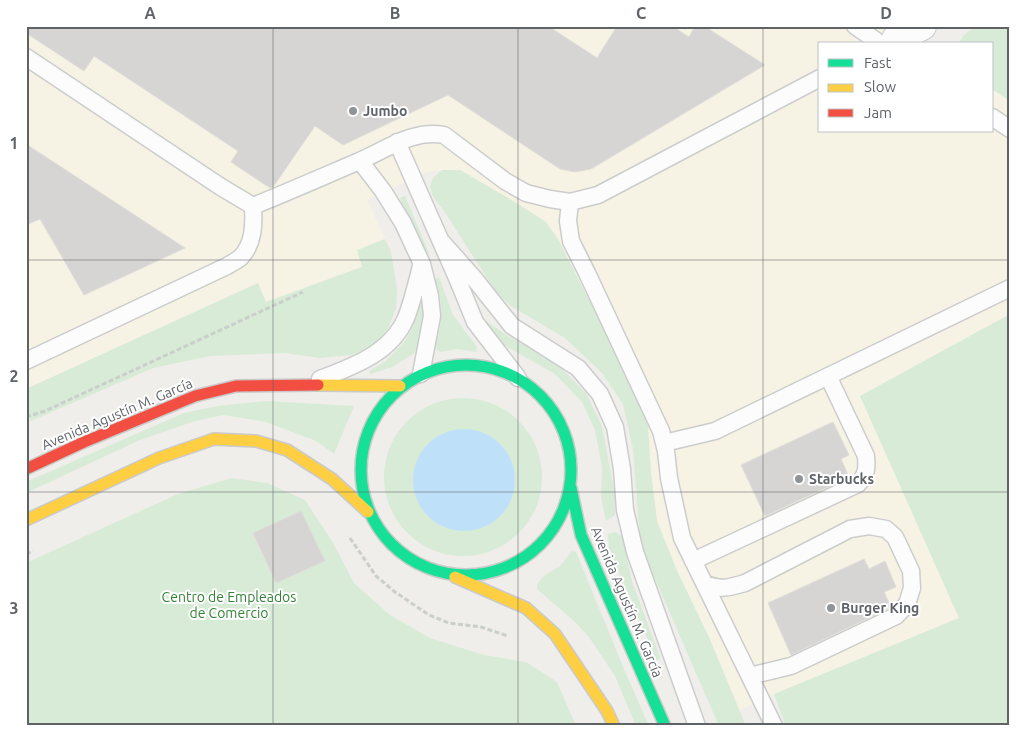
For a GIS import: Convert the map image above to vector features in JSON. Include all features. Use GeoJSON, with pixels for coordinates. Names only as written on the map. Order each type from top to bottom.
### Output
{"type":"FeatureCollection","features":[{"type":"Feature","properties":{"kind":"main road"},"geometry":{"type":"LineString","coordinates":[[368,512],[361,488],[360,462],[365,437],[376,414],[400,386],[421,374],[455,365],[488,367],[518,378],[543,398],[561,424],[571,455],[571,487],[560,518],[541,545],[534,550],[514,564],[482,574],[449,574]]}},
{"type":"Feature","properties":{"kind":"main road","name":"Avenida Agustín M. García"},"geometry":{"type":"LineString","coordinates":[[26,469],[84,442],[195,396],[236,386],[400,386]]}},
{"type":"Feature","properties":{"kind":"main road"},"geometry":{"type":"LineString","coordinates":[[26,520],[159,458],[214,439],[256,441],[287,450],[332,479],[368,512],[388,542],[416,563],[449,574],[526,608],[555,634],[607,711],[614,726]]}},
{"type":"Feature","properties":{"kind":"main road","name":"Avenida Agustín M. García"},"geometry":{"type":"LineString","coordinates":[[571,487],[581,535],[665,726]]}},
{"type":"Feature","properties":{"kind":"street"},"geometry":{"type":"LineString","coordinates":[[887,42],[922,26]]}},
{"type":"Feature","properties":{"kind":"lane"},"geometry":{"type":"LineString","coordinates":[[855,26],[887,42]]}},
{"type":"Feature","properties":{"kind":"lane"},"geometry":{"type":"LineString","coordinates":[[26,57],[221,187],[253,206]]}},
{"type":"Feature","properties":{"kind":"lane"},"geometry":{"type":"LineString","coordinates":[[253,206],[360,161],[397,142],[434,133],[444,135],[505,181],[526,193],[570,202],[598,195],[818,79]]}},
{"type":"Feature","properties":{"kind":"lane"},"geometry":{"type":"LineString","coordinates":[[994,118],[1010,129]]}},
{"type":"Feature","properties":{"kind":"lane"},"geometry":{"type":"LineString","coordinates":[[397,142],[475,322],[518,378]]}},
{"type":"Feature","properties":{"kind":"lane"},"geometry":{"type":"LineString","coordinates":[[360,161],[403,224],[422,264],[430,296],[432,316],[421,374]]}},
{"type":"Feature","properties":{"kind":"lane"},"geometry":{"type":"LineString","coordinates":[[570,202],[568,221],[571,241],[661,431],[682,538],[774,726]]}},
{"type":"Feature","properties":{"kind":"lane"},"geometry":{"type":"LineString","coordinates":[[26,362],[227,266],[241,257],[251,241],[254,223],[253,206]]}},
{"type":"Feature","properties":{"kind":"lane"},"geometry":{"type":"LineString","coordinates":[[441,240],[512,326],[578,368],[600,394],[615,427],[622,469],[625,510],[635,552],[697,726]]}},
{"type":"Feature","properties":{"kind":"lane"},"geometry":{"type":"LineString","coordinates":[[303,385],[350,368],[372,356],[391,341],[406,318],[422,264]]}},
{"type":"Feature","properties":{"kind":"lane"},"geometry":{"type":"LineString","coordinates":[[664,443],[715,431],[1010,288]]}},
{"type":"Feature","properties":{"kind":"lane"},"geometry":{"type":"LineString","coordinates":[[693,561],[858,484],[864,477],[867,467],[866,456],[828,376]]}},
{"type":"Feature","properties":{"kind":"lane"},"geometry":{"type":"LineString","coordinates":[[705,584],[716,588],[731,587],[745,583],[850,529],[869,526],[886,528],[895,537],[912,571],[912,588],[907,604],[896,616],[791,666],[750,676]]}},
{"type":"Feature","properties":{"kind":"path"},"geometry":{"type":"LineString","coordinates":[[26,416],[45,411],[303,292]]}},
{"type":"Feature","properties":{"kind":"path"},"geometry":{"type":"LineString","coordinates":[[349,536],[376,576],[395,592],[429,615],[449,623],[481,627],[515,639]]}},
{"type":"Feature","properties":{"kind":"path"},"geometry":{"type":"LineString","coordinates":[[26,554],[34,551]]}},
{"type":"Feature","properties":{"kind":"shaded area"},"geometry":{"type":"Polygon","coordinates":[[[26,26],[896,26],[921,42],[818,42],[818,132],[994,132],[994,90],[1010,101],[1010,314],[860,396],[959,618],[739,710],[709,637],[678,573],[657,521],[648,426],[640,400],[558,239],[546,222],[460,170],[427,172],[367,200],[385,239],[358,250],[363,266],[266,302],[257,283],[26,389],[26,26]]]}},
{"type":"Feature","properties":{"kind":"green space"},"geometry":{"type":"Polygon","coordinates":[[[979,26],[1010,26],[1010,101],[994,90],[994,42],[960,42],[964,35],[979,26]]]}},
{"type":"Feature","properties":{"kind":"green space"},"geometry":{"type":"Polygon","coordinates":[[[442,170],[460,170],[515,202],[546,222],[558,239],[640,400],[648,426],[657,521],[678,573],[709,637],[746,726],[719,726],[656,581],[643,556],[633,449],[623,404],[602,373],[565,338],[511,306],[496,292],[433,197],[430,186],[433,178],[442,170]]]}},
{"type":"Feature","properties":{"kind":"green space"},"geometry":{"type":"Polygon","coordinates":[[[405,196],[429,253],[424,255],[400,198],[405,196]]]}},
{"type":"Feature","properties":{"kind":"green space"},"geometry":{"type":"Polygon","coordinates":[[[385,239],[391,252],[397,289],[396,308],[389,327],[376,344],[351,355],[320,358],[285,353],[210,356],[153,368],[31,421],[26,409],[26,389],[258,283],[266,302],[362,267],[357,250],[385,239]]]}},
{"type":"Feature","properties":{"kind":"green space"},"geometry":{"type":"Polygon","coordinates":[[[439,277],[453,315],[477,347],[476,352],[458,349],[440,352],[434,348],[441,320],[441,302],[435,279],[439,277]]]}},
{"type":"Feature","properties":{"kind":"green space"},"geometry":{"type":"Polygon","coordinates":[[[418,303],[422,303],[425,323],[423,342],[413,354],[392,367],[371,374],[369,371],[386,361],[405,341],[412,329],[418,303]]]}},
{"type":"Feature","properties":{"kind":"green space"},"geometry":{"type":"Polygon","coordinates":[[[1010,314],[1010,726],[786,726],[774,694],[959,618],[860,396],[1010,314]]]}},
{"type":"Feature","properties":{"kind":"green space"},"geometry":{"type":"Polygon","coordinates":[[[486,321],[560,367],[586,393],[602,426],[615,495],[615,515],[606,521],[601,497],[602,468],[595,430],[582,402],[555,374],[504,345],[483,323],[486,321]]]}},
{"type":"Feature","properties":{"kind":"green space"},"geometry":{"type":"Polygon","coordinates":[[[463,398],[493,404],[519,421],[536,447],[542,477],[536,507],[519,533],[493,550],[463,556],[433,550],[407,533],[390,507],[384,477],[390,447],[407,421],[433,404],[463,398]]]}},
{"type":"Feature","properties":{"kind":"green space"},"geometry":{"type":"Polygon","coordinates":[[[267,401],[354,406],[334,454],[316,441],[266,422],[223,415],[192,422],[140,440],[26,493],[26,482],[184,413],[218,406],[267,401]]]}},
{"type":"Feature","properties":{"kind":"green space","name":"Centro de Empleados de Comercio"},"geometry":{"type":"Polygon","coordinates":[[[232,478],[267,483],[305,500],[332,541],[354,583],[390,615],[430,638],[484,655],[526,662],[557,682],[576,726],[26,726],[26,563],[178,494],[232,478]]]}},
{"type":"Feature","properties":{"kind":"green space"},"geometry":{"type":"Polygon","coordinates":[[[615,532],[622,536],[632,581],[660,657],[657,661],[609,549],[608,534],[615,532]]]}},
{"type":"Feature","properties":{"kind":"green space"},"geometry":{"type":"Polygon","coordinates":[[[572,551],[576,552],[649,726],[636,726],[615,676],[589,637],[575,622],[537,589],[537,584],[544,576],[560,566],[572,551]]]}},
{"type":"Feature","properties":{"kind":"water"},"geometry":{"type":"Polygon","coordinates":[[[464,429],[483,433],[500,444],[511,461],[515,480],[511,499],[500,516],[483,527],[464,531],[445,527],[428,516],[417,499],[413,480],[417,461],[428,444],[445,433],[464,429]]]}},
{"type":"Feature","properties":{"kind":"building","name":"Jumbo"},"geometry":{"type":"Polygon","coordinates":[[[26,26],[548,26],[597,58],[617,26],[672,26],[689,37],[695,26],[704,26],[765,65],[591,169],[575,172],[560,169],[448,95],[343,145],[315,126],[273,187],[270,188],[231,162],[238,151],[94,56],[84,71],[26,33],[26,26]]]}},
{"type":"Feature","properties":{"kind":"building"},"geometry":{"type":"Polygon","coordinates":[[[26,144],[185,248],[84,295],[40,219],[26,225],[26,144]]]}},
{"type":"Feature","properties":{"kind":"building","name":"Starbucks"},"geometry":{"type":"Polygon","coordinates":[[[833,422],[849,455],[841,459],[849,477],[765,516],[741,465],[833,422]]]}},
{"type":"Feature","properties":{"kind":"building"},"geometry":{"type":"Polygon","coordinates":[[[301,511],[325,561],[276,583],[253,533],[301,511]]]}},
{"type":"Feature","properties":{"kind":"building","name":"Burger King"},"geometry":{"type":"Polygon","coordinates":[[[864,559],[869,569],[885,561],[896,587],[884,592],[891,607],[791,655],[768,603],[864,559]]]}},
{"type":"Feature","properties":{"kind":"traffic: fast"},"geometry":{"type":"LineString","coordinates":[[456,365],[476,365],[497,369],[516,377],[533,389],[547,403],[559,420],[567,439],[571,470],[567,501],[559,520],[547,537],[533,551],[516,563],[497,571],[476,575],[456,575],[435,571],[416,563],[399,551],[385,537],[373,520],[365,501],[361,480],[361,460],[365,439],[373,420],[385,403],[399,389],[416,377],[435,369],[456,365]]}},
{"type":"Feature","properties":{"kind":"traffic: fast"},"geometry":{"type":"LineString","coordinates":[[571,488],[581,535],[665,726]]}},
{"type":"Feature","properties":{"kind":"traffic: slow"},"geometry":{"type":"LineString","coordinates":[[318,385],[400,386]]}},
{"type":"Feature","properties":{"kind":"traffic: slow"},"geometry":{"type":"LineString","coordinates":[[26,520],[159,458],[214,439],[256,441],[287,450],[332,479],[368,512]]}},
{"type":"Feature","properties":{"kind":"traffic: slow"},"geometry":{"type":"LineString","coordinates":[[455,577],[526,608],[555,634],[607,711],[614,726]]}},
{"type":"Feature","properties":{"kind":"traffic: jam"},"geometry":{"type":"LineString","coordinates":[[26,469],[84,442],[195,396],[236,386],[318,385]]}},
{"type":"Feature","properties":{"kind":"place","name":"Jumbo"},"geometry":{"type":"Point","coordinates":[353,111]}},
{"type":"Feature","properties":{"kind":"place","name":"Starbucks"},"geometry":{"type":"Point","coordinates":[799,479]}},
{"type":"Feature","properties":{"kind":"place","name":"Burger King"},"geometry":{"type":"Point","coordinates":[831,608]}}]}
